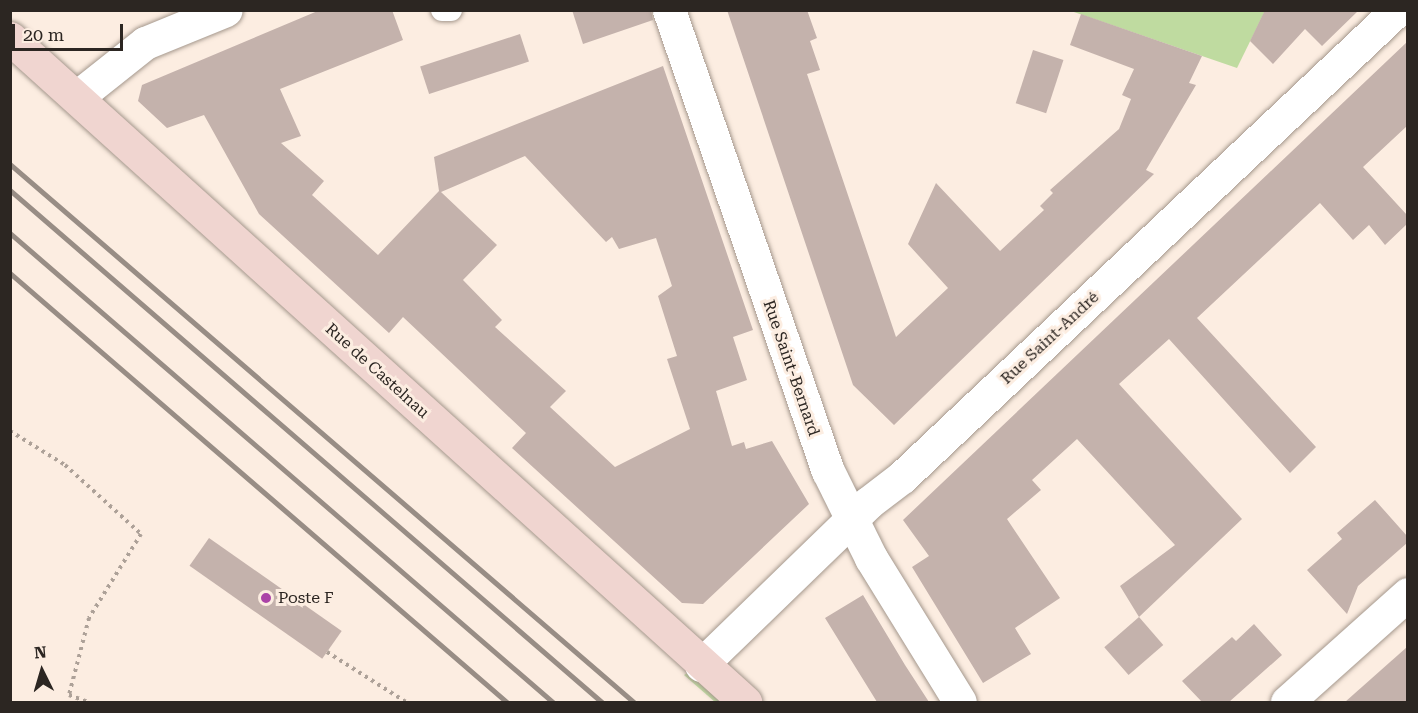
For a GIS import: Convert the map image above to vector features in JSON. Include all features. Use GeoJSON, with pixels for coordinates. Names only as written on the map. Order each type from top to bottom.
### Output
{"type":"FeatureCollection","features":[{"type":"Feature","properties":{"kind":"street"},"geometry":{"type":"LineString","coordinates":[[76,97],[145,43],[226,10]]}},
{"type":"Feature","properties":{"kind":"street","name":"Rue Saint-Bernard"},"geometry":{"type":"LineString","coordinates":[[669,10],[810,426],[852,520],[960,702]]}},
{"type":"Feature","properties":{"kind":"street","name":"Rue Saint-André"},"geometry":{"type":"LineString","coordinates":[[702,665],[852,520],[902,477],[1397,10]]}},
{"type":"Feature","properties":{"kind":"street","name":"Rue de Castelnau"},"geometry":{"type":"LineString","coordinates":[[10,38],[745,702]]}},
{"type":"Feature","properties":{"kind":"street"},"geometry":{"type":"LineString","coordinates":[[1287,702],[1407,594]]}},
{"type":"Feature","properties":{"kind":"lane"},"geometry":{"type":"LineString","coordinates":[[442,10],[451,10]]}},
{"type":"Feature","properties":{"kind":"path"},"geometry":{"type":"LineString","coordinates":[[10,431],[65,465],[141,534],[90,618],[69,695],[88,702]]}},
{"type":"Feature","properties":{"kind":"path"},"geometry":{"type":"LineString","coordinates":[[327,652],[406,702]]}},
{"type":"Feature","properties":{"kind":"green space"},"geometry":{"type":"Polygon","coordinates":[[[1071,11],[1265,11],[1237,68],[1071,11]]]}},
{"type":"Feature","properties":{"kind":"green space"},"geometry":{"type":"Polygon","coordinates":[[[701,665],[745,702],[715,702],[684,675],[701,665]]]}},
{"type":"Feature","properties":{"kind":"building"},"geometry":{"type":"Polygon","coordinates":[[[320,10],[392,10],[403,40],[280,89],[301,136],[281,143],[324,181],[312,195],[378,255],[439,191],[434,157],[663,66],[753,330],[733,337],[747,380],[716,391],[732,446],[744,442],[746,449],[772,441],[809,504],[703,604],[682,603],[512,448],[526,433],[403,317],[389,333],[259,214],[204,115],[167,128],[138,101],[142,85],[320,10]],[[525,156],[441,192],[497,245],[463,280],[502,320],[495,327],[566,391],[550,407],[615,467],[690,429],[667,359],[677,356],[658,296],[672,286],[656,238],[619,249],[612,237],[606,242],[525,156]]]}},
{"type":"Feature","properties":{"kind":"building"},"geometry":{"type":"Polygon","coordinates":[[[572,10],[651,10],[653,20],[583,44],[572,10]]]}},
{"type":"Feature","properties":{"kind":"building"},"geometry":{"type":"Polygon","coordinates":[[[727,10],[807,10],[817,38],[810,41],[820,70],[807,74],[896,337],[948,288],[908,244],[936,183],[1000,251],[1044,210],[1040,206],[1053,193],[1050,190],[1119,129],[1131,99],[1122,95],[1134,69],[1070,45],[1081,14],[1202,56],[1189,83],[1196,85],[1146,170],[1154,174],[894,425],[853,385],[727,10]]]}},
{"type":"Feature","properties":{"kind":"building"},"geometry":{"type":"Polygon","coordinates":[[[1265,10],[1359,10],[1322,46],[1305,29],[1273,64],[1250,41],[1265,10]]]}},
{"type":"Feature","properties":{"kind":"building"},"geometry":{"type":"Polygon","coordinates":[[[520,34],[529,62],[429,94],[420,66],[520,34]]]}},
{"type":"Feature","properties":{"kind":"building"},"geometry":{"type":"Polygon","coordinates":[[[1407,42],[1407,126],[1363,167],[1407,215],[1407,224],[1385,245],[1369,225],[1353,240],[1320,203],[1197,318],[1316,447],[1290,473],[1169,339],[1119,384],[1242,519],[1139,617],[1120,586],[1175,545],[1077,439],[1032,480],[1041,490],[1007,519],[1060,598],[1015,628],[1031,654],[983,683],[912,567],[929,556],[903,520],[1407,42]]]}},
{"type":"Feature","properties":{"kind":"building"},"geometry":{"type":"Polygon","coordinates":[[[1033,50],[1063,60],[1046,113],[1016,103],[1033,50]]]}},
{"type":"Feature","properties":{"kind":"building"},"geometry":{"type":"Polygon","coordinates":[[[1375,500],[1407,536],[1407,543],[1358,586],[1347,614],[1307,570],[1342,539],[1337,533],[1375,500]]]}},
{"type":"Feature","properties":{"kind":"building","name":"Poste F"},"geometry":{"type":"Polygon","coordinates":[[[209,538],[342,631],[322,659],[189,566],[209,538]]]}},
{"type":"Feature","properties":{"kind":"building"},"geometry":{"type":"Polygon","coordinates":[[[863,595],[929,702],[877,702],[825,618],[863,595]]]}},
{"type":"Feature","properties":{"kind":"building"},"geometry":{"type":"Polygon","coordinates":[[[1139,617],[1163,645],[1129,675],[1104,647],[1139,617]]]}},
{"type":"Feature","properties":{"kind":"building"},"geometry":{"type":"Polygon","coordinates":[[[1254,624],[1282,655],[1229,702],[1202,702],[1182,681],[1232,637],[1236,641],[1254,624]]]}},
{"type":"Feature","properties":{"kind":"building"},"geometry":{"type":"Polygon","coordinates":[[[1407,647],[1407,702],[1345,702],[1407,647]]]}},
{"type":"Feature","properties":{"kind":"railway"},"geometry":{"type":"LineString","coordinates":[[10,164],[634,702]]}},
{"type":"Feature","properties":{"kind":"railway"},"geometry":{"type":"LineString","coordinates":[[10,190],[602,702]]}},
{"type":"Feature","properties":{"kind":"railway"},"geometry":{"type":"LineString","coordinates":[[10,233],[553,702]]}},
{"type":"Feature","properties":{"kind":"railway"},"geometry":{"type":"LineString","coordinates":[[10,273],[507,702]]}},
{"type":"Feature","properties":{"kind":"place","name":"Poste F"},"geometry":{"type":"Point","coordinates":[266,598]}}]}
